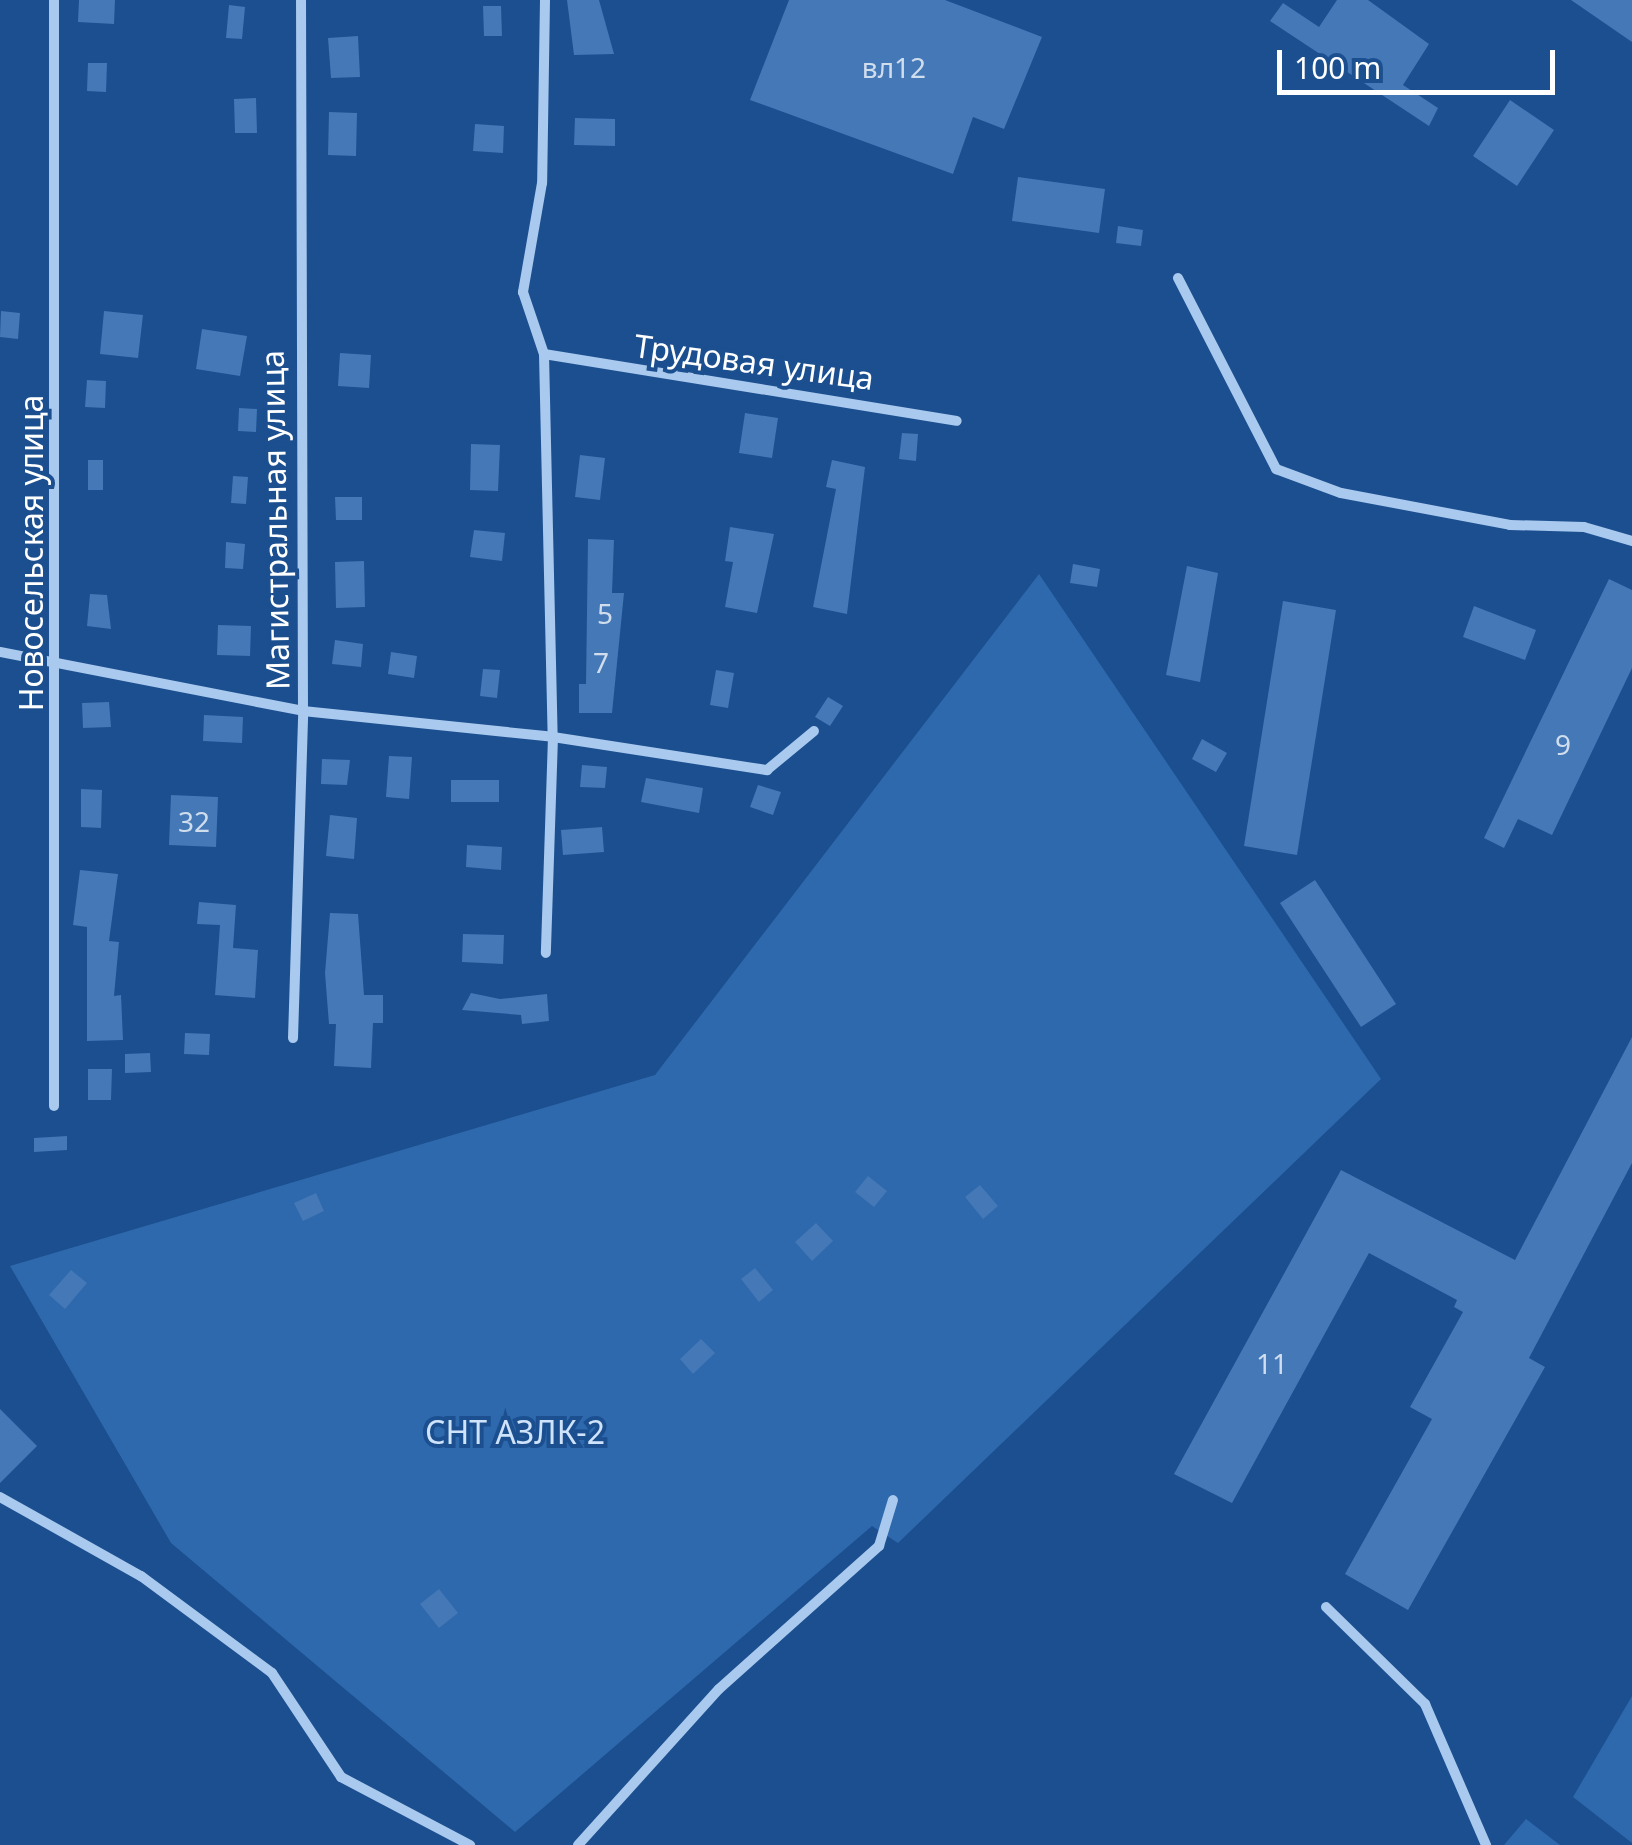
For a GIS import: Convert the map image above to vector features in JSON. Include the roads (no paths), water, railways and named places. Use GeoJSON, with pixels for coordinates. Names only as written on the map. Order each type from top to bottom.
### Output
{"type":"FeatureCollection","features":[{"type":"Feature","properties":{"kind":"street","name":"Новосельская улица"},"geometry":{"type":"LineString","coordinates":[[54,0],[54,1106]]}},
{"type":"Feature","properties":{"kind":"street","name":"Магистральная улица"},"geometry":{"type":"LineString","coordinates":[[293,1038],[303,711],[301,0]]}},
{"type":"Feature","properties":{"kind":"street"},"geometry":{"type":"LineString","coordinates":[[545,0],[542,183],[523,292],[544,354],[552,737],[546,953]]}},
{"type":"Feature","properties":{"kind":"street"},"geometry":{"type":"LineString","coordinates":[[1178,278],[1276,469],[1341,493],[1510,525],[1584,527],[1632,541]]}},
{"type":"Feature","properties":{"kind":"street","name":"Трудовая улица"},"geometry":{"type":"LineString","coordinates":[[544,354],[957,422]]}},
{"type":"Feature","properties":{"kind":"street"},"geometry":{"type":"LineString","coordinates":[[0,652],[303,711],[552,737],[767,770],[814,731]]}},
{"type":"Feature","properties":{"kind":"street"},"geometry":{"type":"LineString","coordinates":[[0,1497],[141,1576],[272,1673],[341,1777],[470,1845]]}},
{"type":"Feature","properties":{"kind":"street"},"geometry":{"type":"LineString","coordinates":[[578,1845],[719,1689],[879,1546],[893,1500]]}},
{"type":"Feature","properties":{"kind":"street"},"geometry":{"type":"LineString","coordinates":[[1326,1607],[1426,1704],[1486,1845]]}},
{"type":"Feature","properties":{"kind":"park label","name":"СНТ АЗЛК-2"},"geometry":{"type":"Point","coordinates":[515,1432]}}]}
